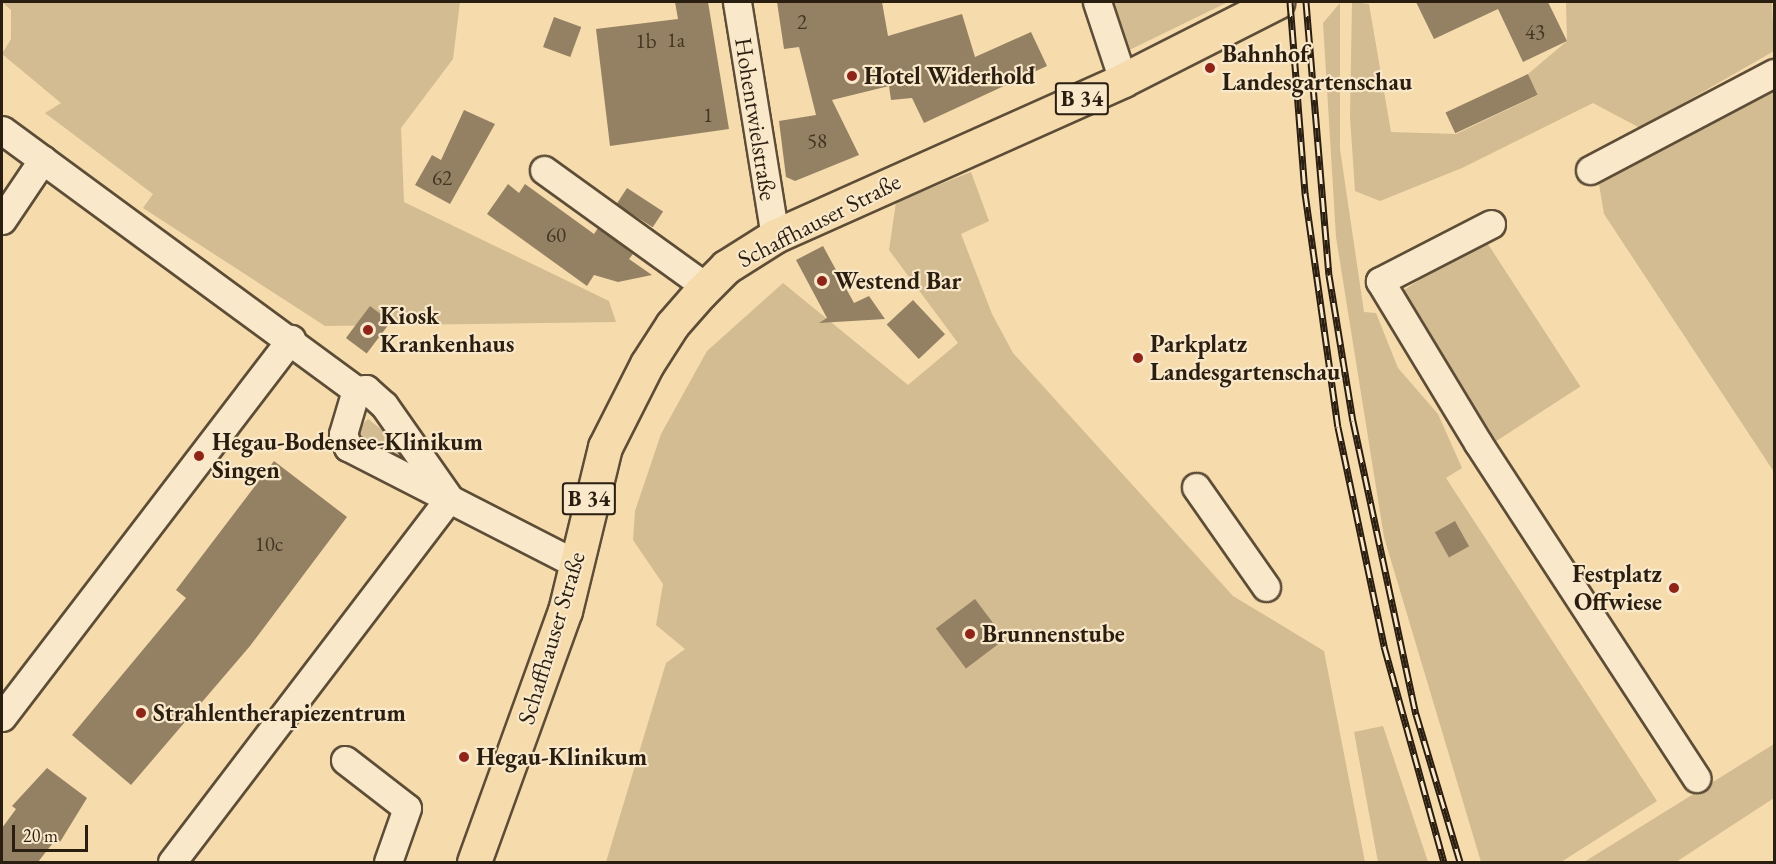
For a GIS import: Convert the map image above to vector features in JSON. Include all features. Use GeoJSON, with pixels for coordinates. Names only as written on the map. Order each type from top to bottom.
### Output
{"type":"FeatureCollection","features":[{"type":"Feature","properties":{"kind":"main road","name":"Schaffhauser Straße"},"geometry":{"type":"LineString","coordinates":[[474,862],[540,687],[605,447],[623,409],[672,325],[706,287],[726,267],[776,236],[1123,80],[1276,2]]}},
{"type":"Feature","properties":{"kind":"street","name":"Hohentwielstraße"},"geometry":{"type":"LineString","coordinates":[[737,2],[776,236]]}},
{"type":"Feature","properties":{"kind":"street"},"geometry":{"type":"LineString","coordinates":[[1097,2],[1123,80]]}},
{"type":"Feature","properties":{"kind":"street"},"geometry":{"type":"LineString","coordinates":[[1590,170],[1774,73]]}},
{"type":"Feature","properties":{"kind":"street"},"geometry":{"type":"LineString","coordinates":[[2,130],[291,339],[356,390],[366,389],[384,405],[449,498]]}},
{"type":"Feature","properties":{"kind":"street"},"geometry":{"type":"LineString","coordinates":[[2,220],[43,159]]}},
{"type":"Feature","properties":{"kind":"street"},"geometry":{"type":"LineString","coordinates":[[544,170],[706,287]]}},
{"type":"Feature","properties":{"kind":"street"},"geometry":{"type":"LineString","coordinates":[[1491,224],[1380,281],[1478,442],[1696,778]]}},
{"type":"Feature","properties":{"kind":"street"},"geometry":{"type":"LineString","coordinates":[[2,716],[291,339]]}},
{"type":"Feature","properties":{"kind":"street"},"geometry":{"type":"LineString","coordinates":[[356,390],[343,434],[348,447],[575,563]]}},
{"type":"Feature","properties":{"kind":"street"},"geometry":{"type":"LineString","coordinates":[[1196,488],[1266,587]]}},
{"type":"Feature","properties":{"kind":"street"},"geometry":{"type":"LineString","coordinates":[[172,862],[449,498]]}},
{"type":"Feature","properties":{"kind":"street"},"geometry":{"type":"LineString","coordinates":[[345,760],[407,808],[388,862]]}},
{"type":"Feature","properties":{"kind":"shaded area"},"geometry":{"type":"Polygon","coordinates":[[[2,2],[460,2],[453,59],[401,128],[404,202],[609,301],[616,322],[325,326],[143,208],[153,194],[45,113],[61,103],[2,54],[11,39],[11,10],[2,2]]]}},
{"type":"Feature","properties":{"kind":"shaded area"},"geometry":{"type":"Polygon","coordinates":[[[1097,2],[1228,2],[1115,57],[1097,2]]]}},
{"type":"Feature","properties":{"kind":"shaded area"},"geometry":{"type":"Polygon","coordinates":[[[1352,2],[1369,4],[1391,132],[1456,134],[1538,95],[1528,74],[1567,41],[1566,2],[1772,2],[1774,51],[1640,128],[1593,103],[1462,168],[1380,201],[1355,191],[1350,117],[1352,2]]]}},
{"type":"Feature","properties":{"kind":"shaded area"},"geometry":{"type":"Polygon","coordinates":[[[1340,3],[1340,149],[1364,312],[1376,313],[1398,368],[1438,414],[1462,468],[1446,478],[1657,801],[1561,862],[1481,862],[1384,537],[1336,237],[1323,23],[1340,3]]]}},
{"type":"Feature","properties":{"kind":"shaded area"},"geometry":{"type":"Polygon","coordinates":[[[1774,73],[1774,472],[1604,214],[1599,184],[1590,170],[1774,73]]]}},
{"type":"Feature","properties":{"kind":"shaded area"},"geometry":{"type":"Polygon","coordinates":[[[971,172],[989,221],[961,234],[992,314],[1013,353],[1233,596],[1324,651],[1365,862],[606,862],[666,663],[685,649],[656,625],[663,584],[633,540],[635,511],[661,434],[707,351],[783,283],[908,385],[958,343],[889,250],[896,202],[971,172]]]}},
{"type":"Feature","properties":{"kind":"shaded area"},"geometry":{"type":"Polygon","coordinates":[[[1484,238],[1580,386],[1496,441],[1399,293],[1484,238]]]}},
{"type":"Feature","properties":{"kind":"shaded area"},"geometry":{"type":"Polygon","coordinates":[[[368,419],[400,444],[405,461],[360,437],[359,428],[368,419]]]}},
{"type":"Feature","properties":{"kind":"shaded area"},"geometry":{"type":"Polygon","coordinates":[[[1383,726],[1428,862],[1378,862],[1354,732],[1383,726]]]}},
{"type":"Feature","properties":{"kind":"shaded area"},"geometry":{"type":"Polygon","coordinates":[[[1774,744],[1774,798],[1676,862],[1584,862],[1774,744]]]}},
{"type":"Feature","properties":{"kind":"building"},"geometry":{"type":"Polygon","coordinates":[[[675,2],[708,2],[729,129],[610,146],[596,29],[678,19],[675,2]]]}},
{"type":"Feature","properties":{"kind":"building"},"geometry":{"type":"Polygon","coordinates":[[[777,2],[882,2],[888,36],[962,14],[975,57],[1031,32],[1047,66],[924,123],[912,98],[891,100],[889,86],[832,100],[859,155],[795,181],[786,177],[779,121],[816,115],[799,47],[784,49],[777,2]]]}},
{"type":"Feature","properties":{"kind":"building"},"geometry":{"type":"Polygon","coordinates":[[[1416,2],[1548,2],[1567,41],[1523,62],[1498,9],[1434,39],[1416,2]]]}},
{"type":"Feature","properties":{"kind":"building"},"geometry":{"type":"Polygon","coordinates":[[[554,17],[581,27],[570,57],[543,47],[554,17]]]}},
{"type":"Feature","properties":{"kind":"building"},"geometry":{"type":"Polygon","coordinates":[[[1528,74],[1538,95],[1455,133],[1446,112],[1528,74]]]}},
{"type":"Feature","properties":{"kind":"building"},"geometry":{"type":"Polygon","coordinates":[[[464,110],[495,124],[450,204],[415,185],[432,155],[441,160],[464,110]]]}},
{"type":"Feature","properties":{"kind":"building"},"geometry":{"type":"Polygon","coordinates":[[[508,184],[519,193],[525,184],[594,234],[598,228],[633,254],[629,259],[652,275],[618,282],[594,275],[587,286],[487,214],[508,184]]]}},
{"type":"Feature","properties":{"kind":"building"},"geometry":{"type":"Polygon","coordinates":[[[627,188],[663,211],[653,227],[617,204],[627,188]]]}},
{"type":"Feature","properties":{"kind":"building"},"geometry":{"type":"Polygon","coordinates":[[[823,246],[854,303],[869,296],[885,319],[819,323],[827,318],[796,260],[823,246]]]}},
{"type":"Feature","properties":{"kind":"building"},"geometry":{"type":"Polygon","coordinates":[[[913,300],[945,334],[919,359],[887,325],[913,300]]]}},
{"type":"Feature","properties":{"kind":"building","name":"Kiosk Krankenhaus"},"geometry":{"type":"Polygon","coordinates":[[[370,306],[391,322],[367,354],[346,338],[370,306]]]}},
{"type":"Feature","properties":{"kind":"building"},"geometry":{"type":"Polygon","coordinates":[[[274,461],[347,517],[250,646],[131,785],[72,735],[186,598],[176,590],[274,461]]]}},
{"type":"Feature","properties":{"kind":"building"},"geometry":{"type":"Polygon","coordinates":[[[1455,521],[1469,546],[1449,558],[1435,532],[1455,521]]]}},
{"type":"Feature","properties":{"kind":"building","name":"Brunnenstube"},"geometry":{"type":"Polygon","coordinates":[[[975,599],[1005,639],[966,668],[936,628],[975,599]]]}},
{"type":"Feature","properties":{"kind":"building"},"geometry":{"type":"Polygon","coordinates":[[[47,768],[87,798],[60,842],[56,839],[38,862],[2,862],[2,828],[16,809],[12,806],[47,768]]]}},
{"type":"Feature","properties":{"kind":"railway"},"geometry":{"type":"LineString","coordinates":[[1290,2],[1305,193],[1338,427],[1384,646],[1444,862]]}},
{"type":"Feature","properties":{"kind":"railway"},"geometry":{"type":"LineString","coordinates":[[1306,2],[1329,275],[1353,421],[1416,714],[1460,862]]}},
{"type":"Feature","properties":{"kind":"place","name":"Bahnhof Landesgartenschau"},"geometry":{"type":"Point","coordinates":[1210,68]}},
{"type":"Feature","properties":{"kind":"place","name":"Hotel Widerhold"},"geometry":{"type":"Point","coordinates":[852,76]}},
{"type":"Feature","properties":{"kind":"place","name":"Westend Bar"},"geometry":{"type":"Point","coordinates":[822,281]}},
{"type":"Feature","properties":{"kind":"place","name":"Kiosk Krankenhaus"},"geometry":{"type":"Point","coordinates":[368,330]}},
{"type":"Feature","properties":{"kind":"place","name":"Parkplatz Landesgartenschau"},"geometry":{"type":"Point","coordinates":[1138,358]}},
{"type":"Feature","properties":{"kind":"place","name":"Hegau-Bodensee-Klinikum Singen"},"geometry":{"type":"Point","coordinates":[199,456]}},
{"type":"Feature","properties":{"kind":"place","name":"Festplatz Offwiese"},"geometry":{"type":"Point","coordinates":[1674,588]}},
{"type":"Feature","properties":{"kind":"place","name":"Brunnenstube"},"geometry":{"type":"Point","coordinates":[970,634]}},
{"type":"Feature","properties":{"kind":"place","name":"Strahlentherapiezentrum"},"geometry":{"type":"Point","coordinates":[141,713]}},
{"type":"Feature","properties":{"kind":"place","name":"Hegau-Klinikum"},"geometry":{"type":"Point","coordinates":[464,757]}}]}
